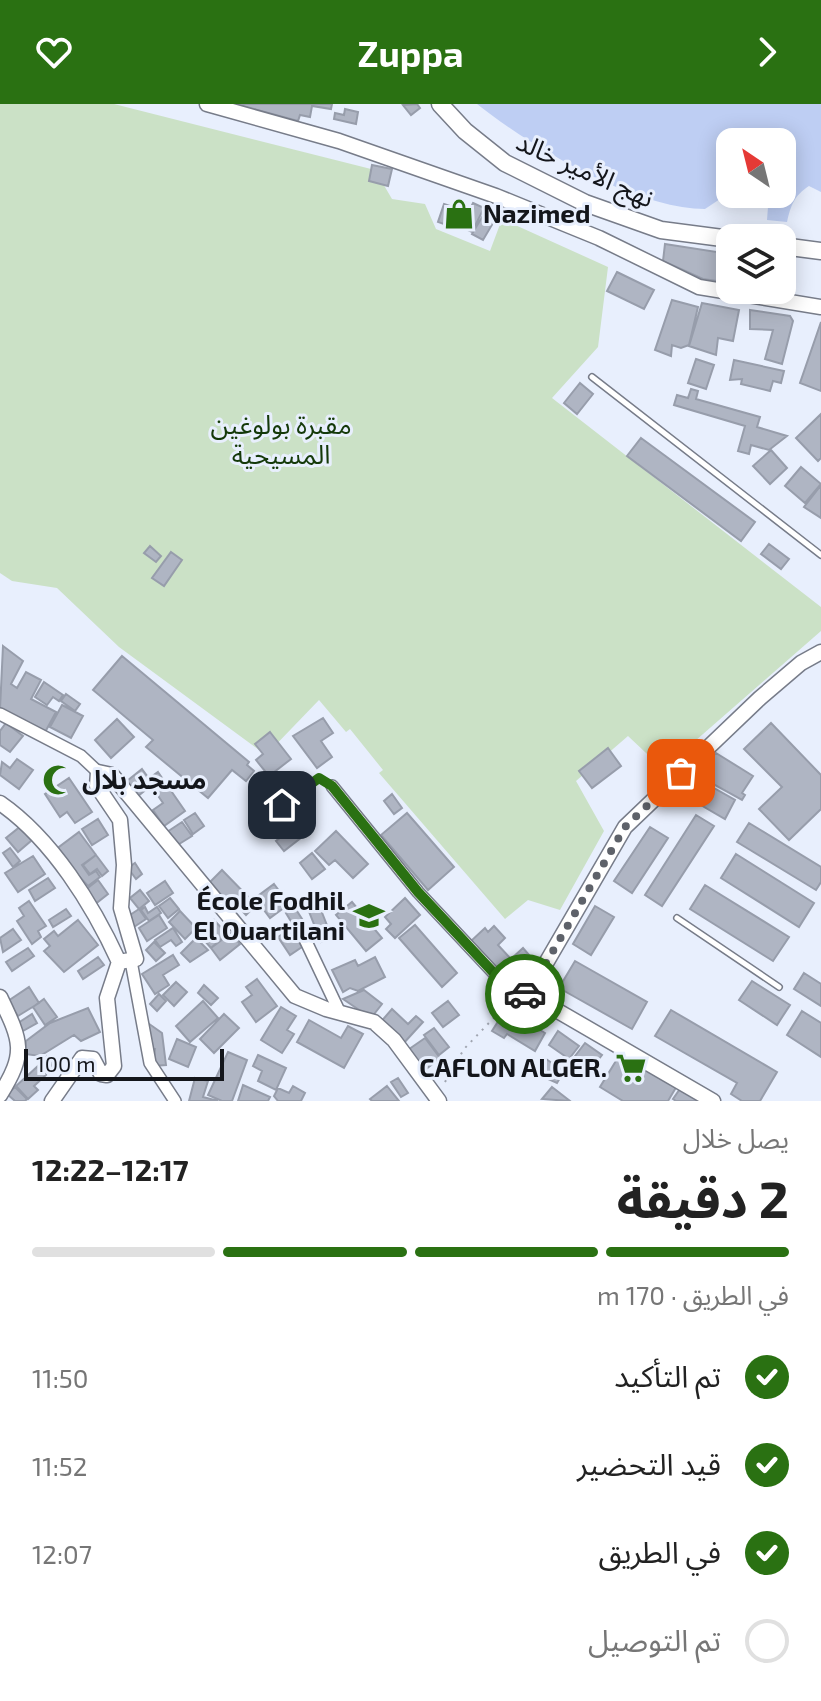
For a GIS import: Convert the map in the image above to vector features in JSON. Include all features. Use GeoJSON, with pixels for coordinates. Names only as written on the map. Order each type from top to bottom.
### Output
{"type":"FeatureCollection","features":[{"type":"Feature","properties":{"kind":"main road","name":"نهج الأمير خالد"},"geometry":{"type":"LineString","coordinates":[[440,104],[465,131],[505,163],[585,203],[661,230],[716,237]]}},
{"type":"Feature","properties":{"kind":"main road"},"geometry":{"type":"LineString","coordinates":[[796,248],[821,251]]}},
{"type":"Feature","properties":{"kind":"street"},"geometry":{"type":"LineString","coordinates":[[207,104],[339,141],[496,196],[599,238],[699,287],[821,307]]}},
{"type":"Feature","properties":{"kind":"street"},"geometry":{"type":"LineString","coordinates":[[524,994],[542,970],[625,827],[760,698],[801,663],[821,652]]}},
{"type":"Feature","properties":{"kind":"street"},"geometry":{"type":"LineString","coordinates":[[0,714],[70,750],[98,772],[112,775],[295,996],[374,1022],[394,1040],[437,1099]]}},
{"type":"Feature","properties":{"kind":"street"},"geometry":{"type":"LineString","coordinates":[[52,1101],[82,1058],[93,1059],[101,1074],[107,1075],[114,1066],[107,998],[125,962],[136,959],[121,908],[124,865],[120,820],[97,786],[98,772]]}},
{"type":"Feature","properties":{"kind":"street"},"geometry":{"type":"LineString","coordinates":[[332,786],[418,892],[524,994],[713,1101]]}},
{"type":"Feature","properties":{"kind":"street"},"geometry":{"type":"LineString","coordinates":[[0,803],[37,833],[125,962],[150,1063],[175,1101]]}},
{"type":"Feature","properties":{"kind":"street"},"geometry":{"type":"LineString","coordinates":[[302,933],[340,1013]]}},
{"type":"Feature","properties":{"kind":"street"},"geometry":{"type":"LineString","coordinates":[[0,997],[21,1046],[17,1068],[0,1095]]}},
{"type":"Feature","properties":{"kind":"lane"},"geometry":{"type":"LineString","coordinates":[[592,377],[821,555]]}},
{"type":"Feature","properties":{"kind":"lane"},"geometry":{"type":"LineString","coordinates":[[254,789],[282,805],[319,778],[332,786]]}},
{"type":"Feature","properties":{"kind":"lane"},"geometry":{"type":"LineString","coordinates":[[677,918],[779,987]]}},
{"type":"Feature","properties":{"kind":"path"},"geometry":{"type":"LineString","coordinates":[[437,1099],[464,1049],[524,994]]}},
{"type":"Feature","properties":{"kind":"green space","name":"مقبرة بولوغين المسيحية"},"geometry":{"type":"Polygon","coordinates":[[[0,104],[114,104],[375,170],[392,199],[425,204],[436,229],[490,251],[502,219],[608,267],[598,347],[552,398],[821,607],[821,631],[663,769],[628,736],[576,781],[604,831],[560,910],[528,900],[505,919],[379,773],[383,770],[350,729],[346,732],[319,700],[266,755],[119,647],[57,588],[12,581],[0,573],[0,104]]]}},
{"type":"Feature","properties":{"kind":"water"},"geometry":{"type":"Polygon","coordinates":[[[477,104],[821,104],[821,192],[809,186],[796,198],[796,128],[716,128],[716,202],[705,209],[647,199],[616,187],[554,156],[477,104]]]}},
{"type":"Feature","properties":{"kind":"water"},"geometry":{"type":"Polygon","coordinates":[[[768,208],[791,208],[787,222],[767,220],[768,208]]]}},
{"type":"Feature","properties":{"kind":"building"},"geometry":{"type":"Polygon","coordinates":[[[236,104],[332,104],[331,109],[312,106],[310,117],[300,115],[298,121],[236,104]]]}},
{"type":"Feature","properties":{"kind":"building"},"geometry":{"type":"Polygon","coordinates":[[[417,104],[420,108],[411,115],[403,105],[417,104]]]}},
{"type":"Feature","properties":{"kind":"building"},"geometry":{"type":"Polygon","coordinates":[[[345,109],[358,112],[356,124],[334,119],[335,113],[344,115],[345,109]]]}},
{"type":"Feature","properties":{"kind":"building"},"geometry":{"type":"Polygon","coordinates":[[[372,165],[392,169],[388,186],[369,181],[372,165]]]}},
{"type":"Feature","properties":{"kind":"building"},"geometry":{"type":"Polygon","coordinates":[[[473,203],[484,208],[472,232],[461,227],[473,203]]]}},
{"type":"Feature","properties":{"kind":"building"},"geometry":{"type":"Polygon","coordinates":[[[444,204],[465,211],[458,229],[438,222],[444,204]]]}},
{"type":"Feature","properties":{"kind":"building"},"geometry":{"type":"Polygon","coordinates":[[[485,212],[496,218],[483,240],[472,234],[485,212]]]}},
{"type":"Feature","properties":{"kind":"building"},"geometry":{"type":"Polygon","coordinates":[[[665,244],[716,252],[716,281],[703,279],[663,261],[665,244]]]}},
{"type":"Feature","properties":{"kind":"building"},"geometry":{"type":"Polygon","coordinates":[[[617,272],[654,290],[644,309],[607,291],[617,272]]]}},
{"type":"Feature","properties":{"kind":"building"},"geometry":{"type":"Polygon","coordinates":[[[672,300],[698,307],[689,345],[681,348],[672,345],[671,356],[655,350],[672,300]]]}},
{"type":"Feature","properties":{"kind":"building"},"geometry":{"type":"Polygon","coordinates":[[[702,303],[739,310],[733,341],[718,338],[716,355],[689,346],[702,303]]]}},
{"type":"Feature","properties":{"kind":"building"},"geometry":{"type":"Polygon","coordinates":[[[750,310],[790,316],[793,321],[782,364],[765,359],[773,330],[750,329],[750,310]]]}},
{"type":"Feature","properties":{"kind":"building"},"geometry":{"type":"Polygon","coordinates":[[[821,322],[821,391],[800,383],[821,322]]]}},
{"type":"Feature","properties":{"kind":"building"},"geometry":{"type":"Polygon","coordinates":[[[696,359],[714,365],[706,389],[688,383],[696,359]]]}},
{"type":"Feature","properties":{"kind":"building"},"geometry":{"type":"Polygon","coordinates":[[[734,360],[784,371],[781,383],[773,381],[770,391],[741,384],[742,379],[730,380],[734,360]]]}},
{"type":"Feature","properties":{"kind":"building"},"geometry":{"type":"Polygon","coordinates":[[[580,383],[593,394],[577,414],[564,403],[580,383]]]}},
{"type":"Feature","properties":{"kind":"building"},"geometry":{"type":"Polygon","coordinates":[[[691,389],[698,391],[696,399],[760,417],[757,427],[787,436],[769,450],[751,445],[749,454],[738,451],[745,426],[674,405],[677,395],[688,398],[691,389]]]}},
{"type":"Feature","properties":{"kind":"building"},"geometry":{"type":"Polygon","coordinates":[[[821,414],[821,458],[818,461],[796,438],[821,414]]]}},
{"type":"Feature","properties":{"kind":"building"},"geometry":{"type":"Polygon","coordinates":[[[641,438],[755,522],[741,541],[627,456],[641,438]]]}},
{"type":"Feature","properties":{"kind":"building"},"geometry":{"type":"Polygon","coordinates":[[[771,450],[787,468],[770,484],[753,466],[771,450]]]}},
{"type":"Feature","properties":{"kind":"building"},"geometry":{"type":"Polygon","coordinates":[[[801,467],[821,484],[805,503],[785,486],[801,467]]]}},
{"type":"Feature","properties":{"kind":"building"},"geometry":{"type":"Polygon","coordinates":[[[821,485],[821,518],[804,507],[821,485]]]}},
{"type":"Feature","properties":{"kind":"building"},"geometry":{"type":"Polygon","coordinates":[[[769,544],[789,559],[781,569],[761,554],[769,544]]]}},
{"type":"Feature","properties":{"kind":"building"},"geometry":{"type":"Polygon","coordinates":[[[150,546],[161,556],[156,562],[144,553],[150,546]]]}},
{"type":"Feature","properties":{"kind":"building"},"geometry":{"type":"Polygon","coordinates":[[[171,552],[182,560],[164,586],[152,578],[171,552]]]}},
{"type":"Feature","properties":{"kind":"building"},"geometry":{"type":"Polygon","coordinates":[[[3,646],[23,661],[11,684],[17,688],[26,672],[41,680],[31,699],[56,712],[43,736],[0,709],[3,646]]]}},
{"type":"Feature","properties":{"kind":"building"},"geometry":{"type":"Polygon","coordinates":[[[122,656],[249,762],[247,765],[254,771],[246,781],[232,770],[208,798],[146,747],[153,740],[93,690],[122,656]]]}},
{"type":"Feature","properties":{"kind":"building"},"geometry":{"type":"Polygon","coordinates":[[[44,682],[63,695],[59,701],[53,697],[47,705],[35,697],[44,682]]]}},
{"type":"Feature","properties":{"kind":"building"},"geometry":{"type":"Polygon","coordinates":[[[66,694],[80,704],[75,711],[61,701],[66,694]]]}},
{"type":"Feature","properties":{"kind":"building"},"geometry":{"type":"Polygon","coordinates":[[[62,705],[83,716],[71,738],[50,727],[62,705]]]}},
{"type":"Feature","properties":{"kind":"building"},"geometry":{"type":"Polygon","coordinates":[[[323,718],[333,733],[321,741],[332,757],[317,768],[293,736],[323,718]]]}},
{"type":"Feature","properties":{"kind":"building"},"geometry":{"type":"Polygon","coordinates":[[[117,719],[134,737],[111,758],[95,740],[117,719]]]}},
{"type":"Feature","properties":{"kind":"building"},"geometry":{"type":"Polygon","coordinates":[[[6,723],[23,736],[10,752],[0,745],[0,731],[6,723]]]}},
{"type":"Feature","properties":{"kind":"building"},"geometry":{"type":"Polygon","coordinates":[[[771,723],[821,775],[821,809],[789,840],[759,809],[782,787],[744,749],[771,723]]]}},
{"type":"Feature","properties":{"kind":"building"},"geometry":{"type":"Polygon","coordinates":[[[270,732],[291,759],[269,776],[256,760],[263,754],[255,744],[270,732]]]}},
{"type":"Feature","properties":{"kind":"building"},"geometry":{"type":"Polygon","coordinates":[[[608,748],[621,766],[592,788],[579,771],[608,748]]]}},
{"type":"Feature","properties":{"kind":"building"},"geometry":{"type":"Polygon","coordinates":[[[716,753],[753,776],[742,793],[745,795],[742,800],[695,774],[716,753]]]}},
{"type":"Feature","properties":{"kind":"building"},"geometry":{"type":"Polygon","coordinates":[[[17,759],[33,770],[19,789],[0,775],[2,762],[10,768],[17,759]]]}},
{"type":"Feature","properties":{"kind":"building"},"geometry":{"type":"Polygon","coordinates":[[[142,769],[153,784],[138,796],[127,781],[142,769]]]}},
{"type":"Feature","properties":{"kind":"building"},"geometry":{"type":"Polygon","coordinates":[[[158,772],[185,811],[164,826],[153,810],[163,803],[152,787],[156,785],[151,777],[158,772]]]}},
{"type":"Feature","properties":{"kind":"building"},"geometry":{"type":"Polygon","coordinates":[[[69,778],[92,812],[75,823],[67,812],[60,817],[45,794],[69,778]]]}},
{"type":"Feature","properties":{"kind":"building"},"geometry":{"type":"Polygon","coordinates":[[[698,779],[735,800],[725,819],[687,797],[698,779]]]}},
{"type":"Feature","properties":{"kind":"building"},"geometry":{"type":"Polygon","coordinates":[[[392,794],[402,808],[394,814],[384,801],[392,794]]]}},
{"type":"Feature","properties":{"kind":"building"},"geometry":{"type":"Polygon","coordinates":[[[306,803],[313,814],[302,822],[294,810],[306,803]]]}},
{"type":"Feature","properties":{"kind":"building"},"geometry":{"type":"Polygon","coordinates":[[[195,813],[204,826],[193,834],[184,820],[195,813]]]}},
{"type":"Feature","properties":{"kind":"building"},"geometry":{"type":"Polygon","coordinates":[[[407,813],[454,867],[428,890],[381,835],[407,813]]]}},
{"type":"Feature","properties":{"kind":"building"},"geometry":{"type":"Polygon","coordinates":[[[696,815],[714,826],[662,906],[645,895],[696,815]]]}},
{"type":"Feature","properties":{"kind":"building"},"geometry":{"type":"Polygon","coordinates":[[[98,819],[108,835],[92,845],[82,829],[98,819]]]}},
{"type":"Feature","properties":{"kind":"building"},"geometry":{"type":"Polygon","coordinates":[[[182,822],[192,836],[176,846],[167,832],[182,822]]]}},
{"type":"Feature","properties":{"kind":"building"},"geometry":{"type":"Polygon","coordinates":[[[749,823],[821,867],[821,882],[816,890],[737,842],[749,823]]]}},
{"type":"Feature","properties":{"kind":"building"},"geometry":{"type":"Polygon","coordinates":[[[21,826],[32,840],[18,852],[6,838],[21,826]]]}},
{"type":"Feature","properties":{"kind":"building"},"geometry":{"type":"Polygon","coordinates":[[[294,827],[302,837],[284,851],[276,841],[294,827]]]}},
{"type":"Feature","properties":{"kind":"building"},"geometry":{"type":"Polygon","coordinates":[[[650,827],[668,838],[632,893],[614,881],[650,827]]]}},
{"type":"Feature","properties":{"kind":"building"},"geometry":{"type":"Polygon","coordinates":[[[336,831],[368,864],[353,878],[335,860],[329,865],[315,851],[336,831]]]}},
{"type":"Feature","properties":{"kind":"building"},"geometry":{"type":"Polygon","coordinates":[[[79,832],[96,855],[82,865],[89,875],[96,871],[100,877],[88,886],[55,850],[79,832]]]}},
{"type":"Feature","properties":{"kind":"building"},"geometry":{"type":"Polygon","coordinates":[[[10,848],[20,861],[13,867],[3,853],[10,848]]]}},
{"type":"Feature","properties":{"kind":"building"},"geometry":{"type":"Polygon","coordinates":[[[312,853],[325,869],[312,879],[300,863],[312,853]]]}},
{"type":"Feature","properties":{"kind":"building"},"geometry":{"type":"Polygon","coordinates":[[[736,854],[814,903],[799,927],[721,878],[736,854]]]}},
{"type":"Feature","properties":{"kind":"building"},"geometry":{"type":"Polygon","coordinates":[[[96,855],[108,871],[102,876],[97,869],[90,874],[83,865],[96,855]]]}},
{"type":"Feature","properties":{"kind":"building"},"geometry":{"type":"Polygon","coordinates":[[[33,856],[45,874],[18,892],[5,873],[33,856]]]}},
{"type":"Feature","properties":{"kind":"building"},"geometry":{"type":"Polygon","coordinates":[[[135,863],[142,874],[136,879],[128,868],[135,863]]]}},
{"type":"Feature","properties":{"kind":"building"},"geometry":{"type":"Polygon","coordinates":[[[222,870],[256,905],[246,915],[233,901],[226,908],[206,886],[222,870]]]}},
{"type":"Feature","properties":{"kind":"building"},"geometry":{"type":"Polygon","coordinates":[[[48,878],[55,888],[35,901],[29,890],[48,878]]]}},
{"type":"Feature","properties":{"kind":"building"},"geometry":{"type":"Polygon","coordinates":[[[98,880],[108,894],[94,905],[84,891],[98,880]]]}},
{"type":"Feature","properties":{"kind":"building"},"geometry":{"type":"Polygon","coordinates":[[[165,881],[173,893],[155,905],[147,893],[165,881]]]}},
{"type":"Feature","properties":{"kind":"building"},"geometry":{"type":"Polygon","coordinates":[[[274,884],[289,904],[270,918],[255,898],[274,884]]]}},
{"type":"Feature","properties":{"kind":"building"},"geometry":{"type":"Polygon","coordinates":[[[705,885],[789,937],[773,961],[690,909],[705,885]]]}},
{"type":"Feature","properties":{"kind":"building"},"geometry":{"type":"Polygon","coordinates":[[[140,890],[149,901],[139,909],[130,898],[140,890]]]}},
{"type":"Feature","properties":{"kind":"building"},"geometry":{"type":"Polygon","coordinates":[[[170,898],[179,909],[168,918],[159,906],[170,898]]]}},
{"type":"Feature","properties":{"kind":"building"},"geometry":{"type":"Polygon","coordinates":[[[405,898],[420,915],[395,938],[386,929],[391,924],[385,917],[405,898]]]}},
{"type":"Feature","properties":{"kind":"building"},"geometry":{"type":"Polygon","coordinates":[[[29,901],[46,926],[38,931],[41,937],[32,944],[17,921],[24,916],[19,908],[29,901]]]}},
{"type":"Feature","properties":{"kind":"building"},"geometry":{"type":"Polygon","coordinates":[[[352,902],[382,938],[366,951],[336,915],[352,902]]]}},
{"type":"Feature","properties":{"kind":"building"},"geometry":{"type":"Polygon","coordinates":[[[319,905],[332,938],[321,942],[308,909],[319,905]]]}},
{"type":"Feature","properties":{"kind":"building"},"geometry":{"type":"Polygon","coordinates":[[[595,906],[614,917],[591,955],[573,944],[595,906]]]}},
{"type":"Feature","properties":{"kind":"building"},"geometry":{"type":"Polygon","coordinates":[[[145,907],[148,913],[157,907],[161,913],[149,921],[141,910],[145,907]]]}},
{"type":"Feature","properties":{"kind":"building"},"geometry":{"type":"Polygon","coordinates":[[[295,908],[304,922],[295,928],[286,913],[295,908]]]}},
{"type":"Feature","properties":{"kind":"building"},"geometry":{"type":"Polygon","coordinates":[[[66,909],[71,916],[53,927],[49,920],[66,909]]]}},
{"type":"Feature","properties":{"kind":"building"},"geometry":{"type":"Polygon","coordinates":[[[139,909],[146,919],[134,927],[127,917],[139,909]]]}},
{"type":"Feature","properties":{"kind":"building"},"geometry":{"type":"Polygon","coordinates":[[[180,911],[196,928],[185,939],[169,922],[180,911]]]}},
{"type":"Feature","properties":{"kind":"building"},"geometry":{"type":"Polygon","coordinates":[[[159,915],[167,928],[147,941],[139,928],[159,915]]]}},
{"type":"Feature","properties":{"kind":"building"},"geometry":{"type":"Polygon","coordinates":[[[78,920],[98,945],[64,972],[44,951],[50,946],[44,939],[54,931],[58,936],[78,920]]]}},
{"type":"Feature","properties":{"kind":"building"},"geometry":{"type":"Polygon","coordinates":[[[214,920],[227,934],[211,948],[199,934],[214,920]]]}},
{"type":"Feature","properties":{"kind":"building"},"geometry":{"type":"Polygon","coordinates":[[[415,925],[457,973],[442,987],[399,938],[415,925]]]}},
{"type":"Feature","properties":{"kind":"building"},"geometry":{"type":"Polygon","coordinates":[[[494,926],[505,938],[498,945],[511,959],[523,948],[535,962],[513,981],[502,975],[471,941],[485,928],[488,932],[494,926]]]}},
{"type":"Feature","properties":{"kind":"building"},"geometry":{"type":"Polygon","coordinates":[[[173,928],[182,942],[176,946],[171,940],[160,947],[155,940],[173,928]]]}},
{"type":"Feature","properties":{"kind":"building"},"geometry":{"type":"Polygon","coordinates":[[[13,929],[21,940],[3,952],[0,938],[13,929]]]}},
{"type":"Feature","properties":{"kind":"building"},"geometry":{"type":"Polygon","coordinates":[[[291,929],[302,947],[290,955],[278,937],[291,929]]]}},
{"type":"Feature","properties":{"kind":"building"},"geometry":{"type":"Polygon","coordinates":[[[231,933],[240,944],[220,960],[211,948],[231,933]]]}},
{"type":"Feature","properties":{"kind":"building"},"geometry":{"type":"Polygon","coordinates":[[[196,938],[208,950],[190,962],[181,953],[196,938]]]}},
{"type":"Feature","properties":{"kind":"building"},"geometry":{"type":"Polygon","coordinates":[[[154,942],[165,953],[156,961],[146,950],[154,942]]]}},
{"type":"Feature","properties":{"kind":"building"},"geometry":{"type":"Polygon","coordinates":[[[28,948],[34,956],[12,971],[6,962],[28,948]]]}},
{"type":"Feature","properties":{"kind":"building"},"geometry":{"type":"Polygon","coordinates":[[[173,955],[179,965],[163,975],[169,985],[155,994],[142,974],[173,955]]]}},
{"type":"Feature","properties":{"kind":"building"},"geometry":{"type":"Polygon","coordinates":[[[98,957],[104,965],[83,979],[78,971],[98,957]]]}},
{"type":"Feature","properties":{"kind":"building"},"geometry":{"type":"Polygon","coordinates":[[[375,957],[385,977],[358,991],[350,988],[343,992],[332,970],[355,960],[358,966],[375,957]]]}},
{"type":"Feature","properties":{"kind":"building"},"geometry":{"type":"Polygon","coordinates":[[[575,961],[647,1002],[632,1029],[559,988],[575,961]]]}},
{"type":"Feature","properties":{"kind":"building"},"geometry":{"type":"Polygon","coordinates":[[[804,973],[821,984],[821,1006],[794,989],[804,973]]]}},
{"type":"Feature","properties":{"kind":"building"},"geometry":{"type":"Polygon","coordinates":[[[257,979],[277,1006],[256,1022],[242,1002],[252,995],[246,987],[257,979]]]}},
{"type":"Feature","properties":{"kind":"building"},"geometry":{"type":"Polygon","coordinates":[[[752,981],[790,1005],[777,1025],[739,1000],[752,981]]]}},
{"type":"Feature","properties":{"kind":"building"},"geometry":{"type":"Polygon","coordinates":[[[176,982],[187,992],[174,1006],[163,995],[176,982]]]}},
{"type":"Feature","properties":{"kind":"building"},"geometry":{"type":"Polygon","coordinates":[[[204,985],[218,998],[211,1005],[198,993],[204,985]]]}},
{"type":"Feature","properties":{"kind":"building"},"geometry":{"type":"Polygon","coordinates":[[[29,987],[39,1003],[18,1016],[8,1001],[29,987]]]}},
{"type":"Feature","properties":{"kind":"building"},"geometry":{"type":"Polygon","coordinates":[[[364,990],[382,1004],[371,1018],[343,999],[364,990]]]}},
{"type":"Feature","properties":{"kind":"building"},"geometry":{"type":"Polygon","coordinates":[[[159,994],[166,1001],[157,1011],[150,1004],[159,994]]]}},
{"type":"Feature","properties":{"kind":"building"},"geometry":{"type":"Polygon","coordinates":[[[44,999],[57,1017],[45,1025],[33,1007],[44,999]]]}},
{"type":"Feature","properties":{"kind":"building"},"geometry":{"type":"Polygon","coordinates":[[[203,1001],[218,1018],[190,1042],[176,1026],[203,1001]]]}},
{"type":"Feature","properties":{"kind":"building"},"geometry":{"type":"Polygon","coordinates":[[[448,1001],[459,1015],[443,1027],[432,1013],[448,1001]]]}},
{"type":"Feature","properties":{"kind":"building"},"geometry":{"type":"Polygon","coordinates":[[[281,1007],[296,1016],[287,1030],[294,1034],[282,1053],[261,1040],[281,1007]]]}},
{"type":"Feature","properties":{"kind":"building"},"geometry":{"type":"Polygon","coordinates":[[[88,1008],[100,1032],[81,1041],[74,1035],[40,1056],[25,1054],[26,1041],[50,1023],[88,1008]]]}},
{"type":"Feature","properties":{"kind":"building"},"geometry":{"type":"Polygon","coordinates":[[[392,1009],[408,1024],[416,1016],[423,1022],[402,1045],[379,1024],[392,1009]]]}},
{"type":"Feature","properties":{"kind":"building"},"geometry":{"type":"Polygon","coordinates":[[[506,1009],[545,1033],[535,1051],[507,1034],[504,1038],[492,1031],[506,1009]]]}},
{"type":"Feature","properties":{"kind":"building"},"geometry":{"type":"Polygon","coordinates":[[[671,1010],[777,1072],[760,1101],[742,1101],[731,1094],[737,1083],[655,1036],[671,1010]]]}},
{"type":"Feature","properties":{"kind":"building"},"geometry":{"type":"Polygon","coordinates":[[[802,1011],[821,1023],[821,1057],[787,1035],[802,1011]]]}},
{"type":"Feature","properties":{"kind":"building"},"geometry":{"type":"Polygon","coordinates":[[[32,1014],[37,1023],[23,1031],[18,1023],[32,1014]]]}},
{"type":"Feature","properties":{"kind":"building"},"geometry":{"type":"Polygon","coordinates":[[[224,1014],[239,1028],[214,1053],[200,1039],[224,1014]]]}},
{"type":"Feature","properties":{"kind":"building"},"geometry":{"type":"Polygon","coordinates":[[[309,1020],[341,1038],[348,1026],[363,1034],[344,1068],[297,1042],[309,1020]]]}},
{"type":"Feature","properties":{"kind":"building"},"geometry":{"type":"Polygon","coordinates":[[[145,1021],[162,1033],[166,1065],[153,1066],[155,1049],[150,1049],[145,1021]]]}},
{"type":"Feature","properties":{"kind":"building"},"geometry":{"type":"Polygon","coordinates":[[[434,1028],[449,1047],[439,1055],[424,1035],[434,1028]]]}},
{"type":"Feature","properties":{"kind":"building"},"geometry":{"type":"Polygon","coordinates":[[[558,1031],[579,1046],[569,1059],[549,1045],[558,1031]]]}},
{"type":"Feature","properties":{"kind":"building"},"geometry":{"type":"Polygon","coordinates":[[[425,1038],[440,1058],[421,1073],[405,1052],[425,1038]]]}},
{"type":"Feature","properties":{"kind":"building"},"geometry":{"type":"Polygon","coordinates":[[[177,1039],[196,1047],[188,1067],[169,1059],[177,1039]]]}},
{"type":"Feature","properties":{"kind":"building"},"geometry":{"type":"Polygon","coordinates":[[[585,1043],[602,1055],[589,1072],[572,1060],[585,1043]]]}},
{"type":"Feature","properties":{"kind":"building","name":"CAFLON ALGER."},"geometry":{"type":"Polygon","coordinates":[[[622,1051],[678,1084],[668,1101],[623,1101],[600,1087],[622,1051]]]}},
{"type":"Feature","properties":{"kind":"building"},"geometry":{"type":"Polygon","coordinates":[[[228,1052],[247,1060],[232,1101],[222,1101],[208,1095],[228,1052]]]}},
{"type":"Feature","properties":{"kind":"building"},"geometry":{"type":"Polygon","coordinates":[[[258,1055],[286,1068],[276,1090],[258,1081],[262,1071],[253,1066],[258,1055]]]}},
{"type":"Feature","properties":{"kind":"building"},"geometry":{"type":"Polygon","coordinates":[[[47,1056],[55,1061],[48,1071],[40,1065],[47,1056]]]}},
{"type":"Feature","properties":{"kind":"building"},"geometry":{"type":"Polygon","coordinates":[[[546,1059],[564,1071],[557,1083],[537,1074],[546,1059]]]}},
{"type":"Feature","properties":{"kind":"building"},"geometry":{"type":"Polygon","coordinates":[[[38,1066],[46,1075],[34,1086],[38,1090],[28,1099],[16,1086],[38,1066]]]}},
{"type":"Feature","properties":{"kind":"building"},"geometry":{"type":"Polygon","coordinates":[[[195,1078],[208,1081],[203,1097],[218,1101],[189,1101],[195,1078]]]}},
{"type":"Feature","properties":{"kind":"building"},"geometry":{"type":"Polygon","coordinates":[[[398,1078],[408,1093],[401,1097],[391,1082],[398,1078]]]}},
{"type":"Feature","properties":{"kind":"building"},"geometry":{"type":"Polygon","coordinates":[[[243,1085],[270,1097],[268,1101],[238,1101],[243,1085]]]}},
{"type":"Feature","properties":{"kind":"building"},"geometry":{"type":"Polygon","coordinates":[[[293,1086],[305,1093],[301,1101],[278,1101],[274,1096],[278,1088],[289,1093],[293,1086]]]}},
{"type":"Feature","properties":{"kind":"building"},"geometry":{"type":"Polygon","coordinates":[[[387,1086],[399,1101],[370,1099],[387,1086]]]}},
{"type":"Feature","properties":{"kind":"building"},"geometry":{"type":"Polygon","coordinates":[[[682,1086],[703,1101],[673,1099],[682,1086]]]}},
{"type":"Feature","properties":{"kind":"building"},"geometry":{"type":"Polygon","coordinates":[[[15,1087],[27,1099],[25,1101],[15,1101],[7,1094],[15,1087]]]}},
{"type":"Feature","properties":{"kind":"building"},"geometry":{"type":"Polygon","coordinates":[[[552,1087],[570,1101],[542,1099],[552,1087]]]}},
{"type":"Feature","properties":{"kind":"way so far"},"geometry":{"type":"LineString","coordinates":[[525,994],[532,996],[542,970],[625,827],[681,773]]}},
{"type":"Feature","properties":{"kind":"place","name":"Nazimed"},"geometry":{"type":"Point","coordinates":[459,214]}},
{"type":"Feature","properties":{"kind":"place","name":"مسجد بلال"},"geometry":{"type":"Point","coordinates":[58,780]}},
{"type":"Feature","properties":{"kind":"place","name":"École Fodhil El Ouartilani"},"geometry":{"type":"Point","coordinates":[369,916]}},
{"type":"Feature","properties":{"kind":"place","name":"CAFLON ALGER."},"geometry":{"type":"Point","coordinates":[631,1068]}},
{"type":"Feature","properties":{"kind":"route"},"geometry":{"type":"LineString","coordinates":[[282,805],[319,778],[332,786],[418,892],[507,987],[525,994]]}}]}
